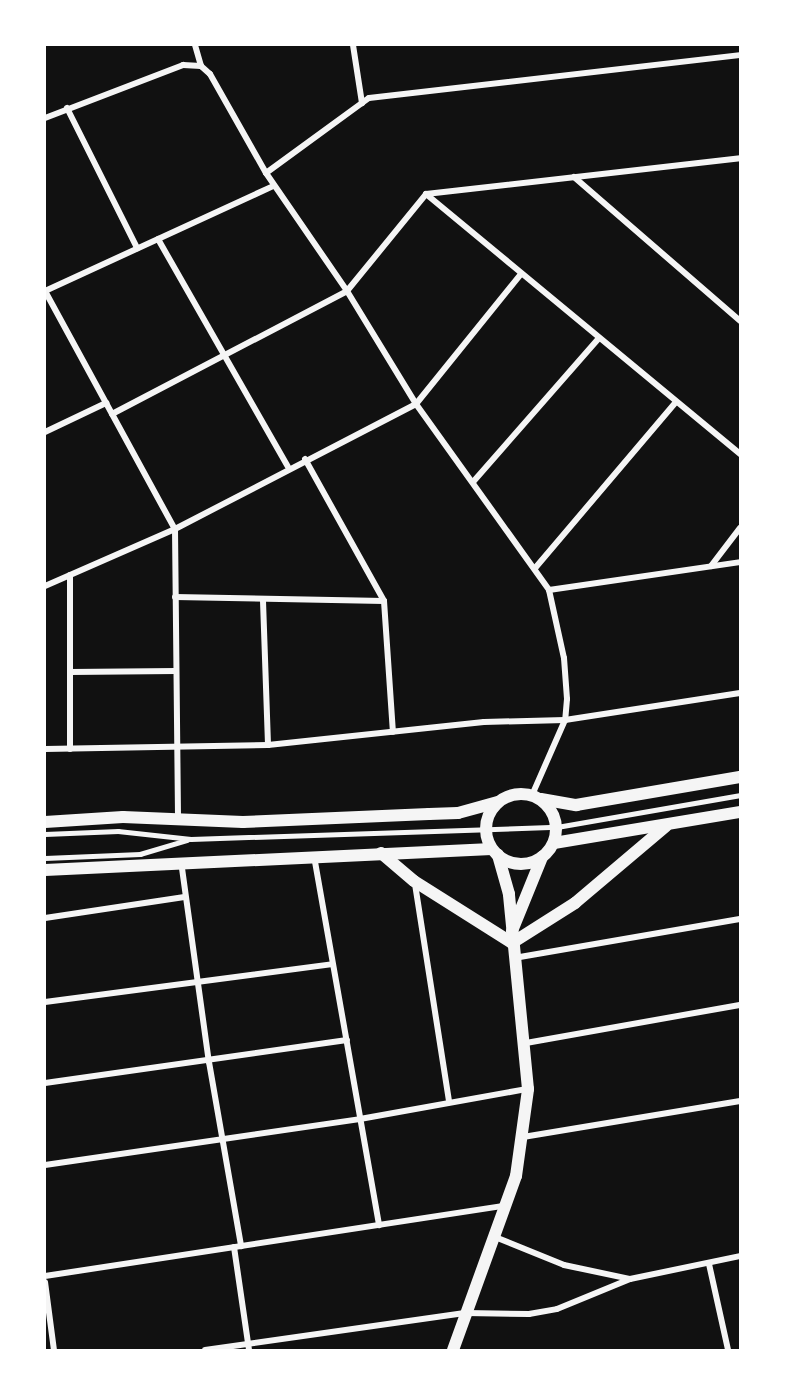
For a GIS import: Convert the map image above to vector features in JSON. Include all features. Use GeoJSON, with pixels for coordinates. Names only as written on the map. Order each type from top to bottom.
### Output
{"type":"FeatureCollection","features":[{"type":"Feature","properties":{"kind":"main road"},"geometry":{"type":"LineString","coordinates":[[45,822],[123,817],[178,822],[448,813],[498,802],[514,794],[576,805],[740,777]]}},
{"type":"Feature","properties":{"kind":"main road"},"geometry":{"type":"LineString","coordinates":[[512,938],[542,857],[554,843],[557,827],[552,811],[537,797]]}},
{"type":"Feature","properties":{"kind":"main road"},"geometry":{"type":"LineString","coordinates":[[453,1350],[507,1205],[523,1137],[528,1089],[526,1043],[513,958],[508,894],[486,830],[490,812],[498,802]]}},
{"type":"Feature","properties":{"kind":"main road"},"geometry":{"type":"LineString","coordinates":[[554,843],[740,812]]}},
{"type":"Feature","properties":{"kind":"main road"},"geometry":{"type":"LineString","coordinates":[[512,938],[575,903],[666,826]]}},
{"type":"Feature","properties":{"kind":"main road"},"geometry":{"type":"LineString","coordinates":[[45,870],[106,869],[181,861],[381,853],[495,852],[519,864],[542,857]]}},
{"type":"Feature","properties":{"kind":"main road"},"geometry":{"type":"LineString","coordinates":[[381,853],[414,881],[512,938]]}},
{"type":"Feature","properties":{"kind":"street"},"geometry":{"type":"LineString","coordinates":[[195,45],[201,66],[210,74],[273,186],[347,291],[416,404],[536,567],[549,591],[564,658],[565,720],[537,777],[537,797]]}},
{"type":"Feature","properties":{"kind":"street"},"geometry":{"type":"LineString","coordinates":[[353,45],[362,103]]}},
{"type":"Feature","properties":{"kind":"street"},"geometry":{"type":"LineString","coordinates":[[266,173],[362,103],[381,97],[740,55]]}},
{"type":"Feature","properties":{"kind":"street"},"geometry":{"type":"LineString","coordinates":[[45,118],[183,65],[201,66]]}},
{"type":"Feature","properties":{"kind":"street"},"geometry":{"type":"LineString","coordinates":[[67,108],[137,248]]}},
{"type":"Feature","properties":{"kind":"street"},"geometry":{"type":"LineString","coordinates":[[112,414],[347,291],[426,194],[740,158]]}},
{"type":"Feature","properties":{"kind":"street"},"geometry":{"type":"LineString","coordinates":[[574,177],[740,321]]}},
{"type":"Feature","properties":{"kind":"street"},"geometry":{"type":"LineString","coordinates":[[178,822],[175,529],[45,291],[273,186]]}},
{"type":"Feature","properties":{"kind":"street"},"geometry":{"type":"LineString","coordinates":[[426,194],[740,454]]}},
{"type":"Feature","properties":{"kind":"street"},"geometry":{"type":"LineString","coordinates":[[158,239],[288,467]]}},
{"type":"Feature","properties":{"kind":"street"},"geometry":{"type":"LineString","coordinates":[[45,578],[47,586],[175,529],[288,467],[416,404],[521,274]]}},
{"type":"Feature","properties":{"kind":"street"},"geometry":{"type":"LineString","coordinates":[[473,482],[599,338]]}},
{"type":"Feature","properties":{"kind":"street"},"geometry":{"type":"LineString","coordinates":[[536,567],[676,402]]}},
{"type":"Feature","properties":{"kind":"street"},"geometry":{"type":"LineString","coordinates":[[45,432],[106,403]]}},
{"type":"Feature","properties":{"kind":"street"},"geometry":{"type":"LineString","coordinates":[[305,459],[384,601],[393,732]]}},
{"type":"Feature","properties":{"kind":"street"},"geometry":{"type":"LineString","coordinates":[[711,566],[740,528]]}},
{"type":"Feature","properties":{"kind":"street"},"geometry":{"type":"LineString","coordinates":[[549,591],[740,562]]}},
{"type":"Feature","properties":{"kind":"street"},"geometry":{"type":"LineString","coordinates":[[70,575],[70,748]]}},
{"type":"Feature","properties":{"kind":"street"},"geometry":{"type":"LineString","coordinates":[[176,597],[263,602],[384,601]]}},
{"type":"Feature","properties":{"kind":"street"},"geometry":{"type":"LineString","coordinates":[[263,602],[268,745]]}},
{"type":"Feature","properties":{"kind":"street"},"geometry":{"type":"LineString","coordinates":[[70,672],[176,671]]}},
{"type":"Feature","properties":{"kind":"street"},"geometry":{"type":"LineString","coordinates":[[45,749],[268,745],[484,722],[565,720],[740,693]]}},
{"type":"Feature","properties":{"kind":"street"},"geometry":{"type":"LineString","coordinates":[[314,855],[378,1225]]}},
{"type":"Feature","properties":{"kind":"street"},"geometry":{"type":"LineString","coordinates":[[181,861],[184,897],[222,1139],[249,1347]]}},
{"type":"Feature","properties":{"kind":"street"},"geometry":{"type":"LineString","coordinates":[[414,881],[449,1102]]}},
{"type":"Feature","properties":{"kind":"street"},"geometry":{"type":"LineString","coordinates":[[45,918],[184,897]]}},
{"type":"Feature","properties":{"kind":"street"},"geometry":{"type":"LineString","coordinates":[[513,958],[740,919]]}},
{"type":"Feature","properties":{"kind":"street"},"geometry":{"type":"LineString","coordinates":[[45,1002],[332,964]]}},
{"type":"Feature","properties":{"kind":"street"},"geometry":{"type":"LineString","coordinates":[[526,1043],[740,1005]]}},
{"type":"Feature","properties":{"kind":"street"},"geometry":{"type":"LineString","coordinates":[[45,1083],[209,1062],[347,1040]]}},
{"type":"Feature","properties":{"kind":"street"},"geometry":{"type":"LineString","coordinates":[[45,1165],[360,1119],[528,1089]]}},
{"type":"Feature","properties":{"kind":"street"},"geometry":{"type":"LineString","coordinates":[[523,1137],[740,1101]]}},
{"type":"Feature","properties":{"kind":"street"},"geometry":{"type":"LineString","coordinates":[[45,1276],[507,1205]]}},
{"type":"Feature","properties":{"kind":"street"},"geometry":{"type":"LineString","coordinates":[[495,1238],[564,1265],[630,1279]]}},
{"type":"Feature","properties":{"kind":"street"},"geometry":{"type":"LineString","coordinates":[[205,1350],[249,1347],[466,1313],[529,1314],[557,1310],[630,1279],[740,1256]]}},
{"type":"Feature","properties":{"kind":"street"},"geometry":{"type":"LineString","coordinates":[[709,1264],[728,1350]]}},
{"type":"Feature","properties":{"kind":"street"},"geometry":{"type":"LineString","coordinates":[[45,1282],[54,1350]]}},
{"type":"Feature","properties":{"kind":"lane"},"geometry":{"type":"LineString","coordinates":[[45,834],[118,831],[191,839],[557,827],[740,795]]}},
{"type":"Feature","properties":{"kind":"lane"},"geometry":{"type":"LineString","coordinates":[[45,858],[140,854],[191,839]]}}]}
